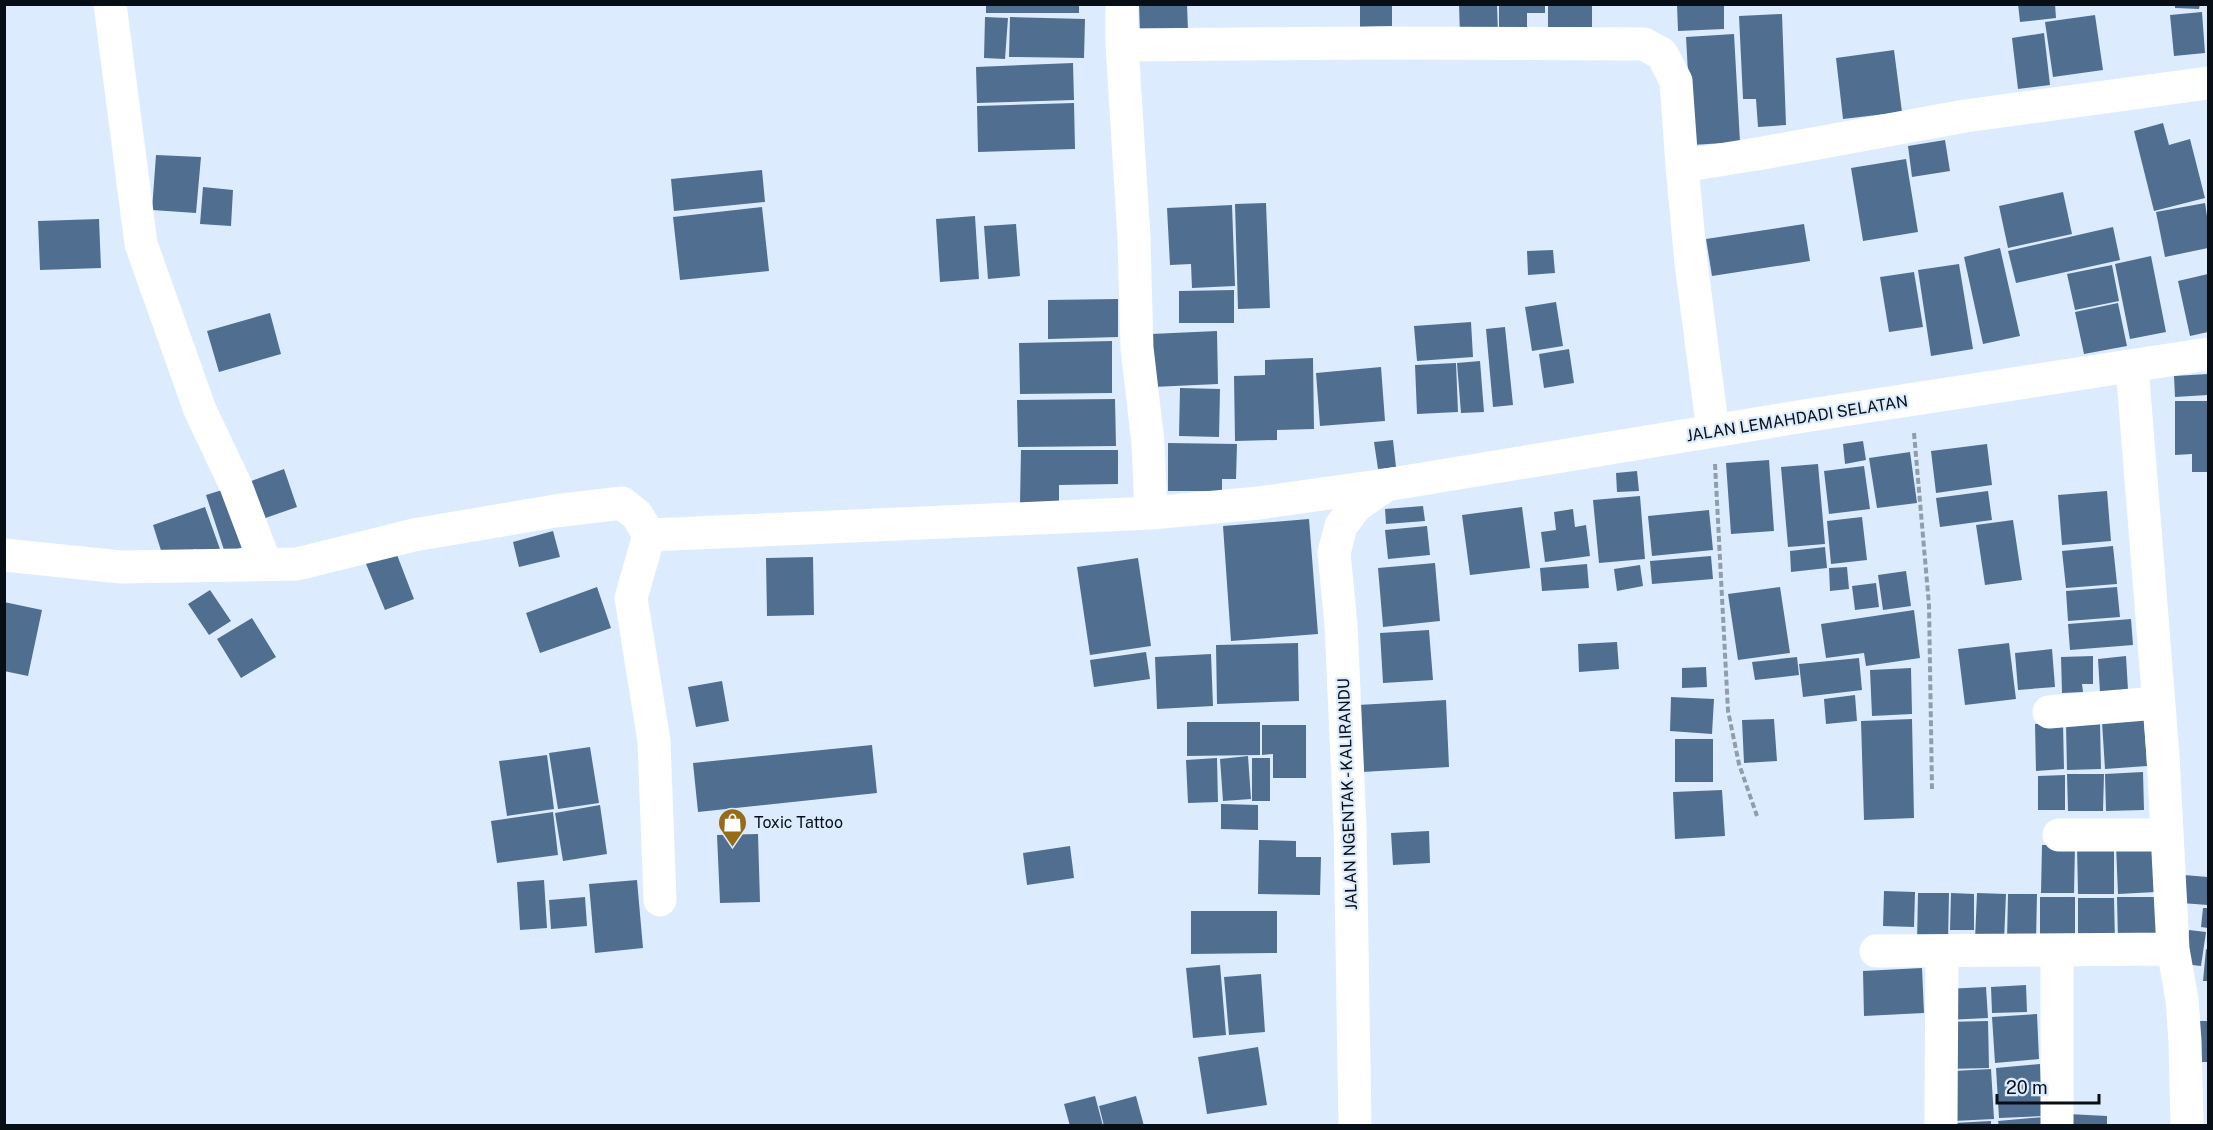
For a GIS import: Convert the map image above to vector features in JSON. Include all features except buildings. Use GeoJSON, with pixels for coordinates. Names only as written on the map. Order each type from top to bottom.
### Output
{"type":"FeatureCollection","features":[{"type":"Feature","properties":{"kind":"street"},"geometry":{"type":"LineString","coordinates":[[110,4],[141,244],[200,410],[236,486],[265,563]]}},
{"type":"Feature","properties":{"kind":"street"},"geometry":{"type":"LineString","coordinates":[[1122,4],[1137,348],[1148,443],[1151,513]]}},
{"type":"Feature","properties":{"kind":"street"},"geometry":{"type":"LineString","coordinates":[[1122,45],[1644,44],[1662,54],[1676,81],[1691,263],[1713,431]]}},
{"type":"Feature","properties":{"kind":"street"},"geometry":{"type":"LineString","coordinates":[[1682,166],[1965,116],[2208,83]]}},
{"type":"Feature","properties":{"kind":"street","name":"JALAN LEMAHDADI SELATAN"},"geometry":{"type":"LineString","coordinates":[[649,535],[1151,513],[1258,503],[2208,354]]}},
{"type":"Feature","properties":{"kind":"street"},"geometry":{"type":"LineString","coordinates":[[2132,366],[2157,703],[2163,755],[2173,950],[2195,1001],[2185,1041],[2187,1125]]}},
{"type":"Feature","properties":{"kind":"street","name":"JALAN NGENTAK - KALIRANDU"},"geometry":{"type":"LineString","coordinates":[[1355,1125],[1350,825],[1341,625],[1334,553],[1341,526],[1356,506],[1386,484]]}},
{"type":"Feature","properties":{"kind":"street"},"geometry":{"type":"LineString","coordinates":[[4,555],[121,567],[297,564],[414,535],[555,511],[622,503],[637,515],[649,535],[631,598],[654,741],[660,900]]}},
{"type":"Feature","properties":{"kind":"street"},"geometry":{"type":"LineString","coordinates":[[2049,712],[2157,703]]}},
{"type":"Feature","properties":{"kind":"street"},"geometry":{"type":"LineString","coordinates":[[2059,836],[2166,835]]}},
{"type":"Feature","properties":{"kind":"street"},"geometry":{"type":"LineString","coordinates":[[1876,951],[2173,950]]}},
{"type":"Feature","properties":{"kind":"street"},"geometry":{"type":"LineString","coordinates":[[1941,1125],[1942,951]]}},
{"type":"Feature","properties":{"kind":"street"},"geometry":{"type":"LineString","coordinates":[[2057,951],[2057,1125]]}},
{"type":"Feature","properties":{"kind":"path"},"geometry":{"type":"LineString","coordinates":[[1911,400],[1929,605],[1932,789]]}},
{"type":"Feature","properties":{"kind":"path"},"geometry":{"type":"LineString","coordinates":[[1713,431],[1728,711],[1739,764],[1757,816]]}},
{"type":"Feature","properties":{"kind":"place","name":"Toxic Tattoo"},"geometry":{"type":"Point","coordinates":[733,848]}}]}
